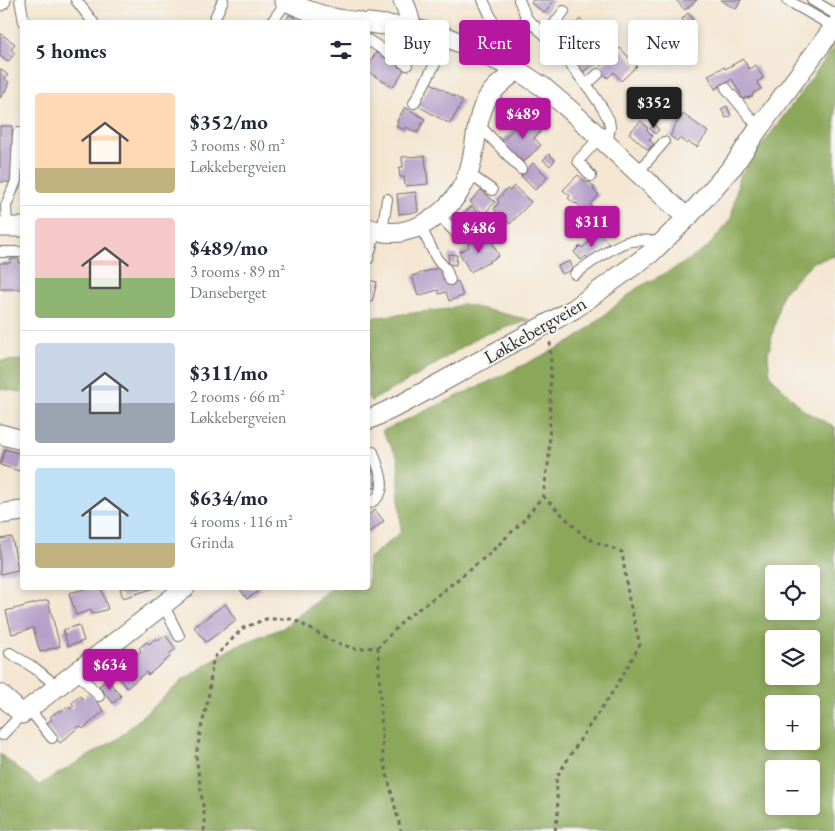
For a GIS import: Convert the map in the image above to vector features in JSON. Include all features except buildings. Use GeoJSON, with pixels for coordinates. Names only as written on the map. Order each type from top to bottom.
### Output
{"type":"FeatureCollection","features":[{"type":"Feature","properties":{"kind":"street"},"geometry":{"type":"LineString","coordinates":[[404,0],[410,20]]}},
{"type":"Feature","properties":{"kind":"street"},"geometry":{"type":"LineString","coordinates":[[286,1],[303,9],[343,20]]}},
{"type":"Feature","properties":{"kind":"street","name":"Løkkebergveien"},"geometry":{"type":"LineString","coordinates":[[370,419],[402,404],[574,310],[652,253],[687,218],[734,165],[835,22]]}},
{"type":"Feature","properties":{"kind":"street"},"geometry":{"type":"LineString","coordinates":[[370,24],[385,26]]}},
{"type":"Feature","properties":{"kind":"street"},"geometry":{"type":"LineString","coordinates":[[449,38],[459,43]]}},
{"type":"Feature","properties":{"kind":"street"},"geometry":{"type":"LineString","coordinates":[[507,65],[543,87],[687,218]]}},
{"type":"Feature","properties":{"kind":"street"},"geometry":{"type":"LineString","coordinates":[[375,230],[392,233],[404,232],[420,226],[438,214],[457,195],[468,174],[481,112],[487,99],[497,86],[517,70]]}},
{"type":"Feature","properties":{"kind":"street"},"geometry":{"type":"LineString","coordinates":[[0,434],[20,439]]}},
{"type":"Feature","properties":{"kind":"street"},"geometry":{"type":"LineString","coordinates":[[0,514],[20,511]]}},
{"type":"Feature","properties":{"kind":"street"},"geometry":{"type":"LineString","coordinates":[[0,694],[26,712],[166,597],[181,590]]}},
{"type":"Feature","properties":{"kind":"lane"},"geometry":{"type":"LineString","coordinates":[[20,0],[24,20]]}},
{"type":"Feature","properties":{"kind":"lane"},"geometry":{"type":"LineString","coordinates":[[76,0],[91,20]]}},
{"type":"Feature","properties":{"kind":"lane"},"geometry":{"type":"LineString","coordinates":[[214,20],[223,0]]}},
{"type":"Feature","properties":{"kind":"lane"},"geometry":{"type":"LineString","coordinates":[[483,0],[492,20]]}},
{"type":"Feature","properties":{"kind":"lane"},"geometry":{"type":"LineString","coordinates":[[519,0],[527,19],[540,30]]}},
{"type":"Feature","properties":{"kind":"lane"},"geometry":{"type":"LineString","coordinates":[[787,0],[835,22]]}},
{"type":"Feature","properties":{"kind":"lane"},"geometry":{"type":"LineString","coordinates":[[273,20],[286,1]]}},
{"type":"Feature","properties":{"kind":"lane"},"geometry":{"type":"LineString","coordinates":[[815,1],[835,22]]}},
{"type":"Feature","properties":{"kind":"lane"},"geometry":{"type":"LineString","coordinates":[[557,20],[564,11]]}},
{"type":"Feature","properties":{"kind":"lane"},"geometry":{"type":"LineString","coordinates":[[370,41],[385,51]]}},
{"type":"Feature","properties":{"kind":"lane"},"geometry":{"type":"LineString","coordinates":[[414,103],[434,65]]}},
{"type":"Feature","properties":{"kind":"lane"},"geometry":{"type":"LineString","coordinates":[[570,65],[609,120],[610,127],[603,141],[578,161],[591,176]]}},
{"type":"Feature","properties":{"kind":"lane"},"geometry":{"type":"LineString","coordinates":[[586,85],[598,74]]}},
{"type":"Feature","properties":{"kind":"lane"},"geometry":{"type":"LineString","coordinates":[[726,88],[759,128]]}},
{"type":"Feature","properties":{"kind":"lane"},"geometry":{"type":"LineString","coordinates":[[478,124],[521,169]]}},
{"type":"Feature","properties":{"kind":"lane"},"geometry":{"type":"LineString","coordinates":[[10,227],[3,206],[16,181],[18,133]]}},
{"type":"Feature","properties":{"kind":"lane"},"geometry":{"type":"LineString","coordinates":[[638,172],[664,142]]}},
{"type":"Feature","properties":{"kind":"lane"},"geometry":{"type":"LineString","coordinates":[[468,174],[492,190]]}},
{"type":"Feature","properties":{"kind":"lane"},"geometry":{"type":"LineString","coordinates":[[370,251],[375,230],[387,199]]}},
{"type":"Feature","properties":{"kind":"lane"},"geometry":{"type":"LineString","coordinates":[[438,214],[458,235]]}},
{"type":"Feature","properties":{"kind":"lane"},"geometry":{"type":"LineString","coordinates":[[420,226],[437,259],[446,268],[450,280]]}},
{"type":"Feature","properties":{"kind":"lane"},"geometry":{"type":"LineString","coordinates":[[575,274],[608,251],[626,242],[647,240],[664,242]]}},
{"type":"Feature","properties":{"kind":"lane"},"geometry":{"type":"LineString","coordinates":[[0,252],[19,252]]}},
{"type":"Feature","properties":{"kind":"lane"},"geometry":{"type":"LineString","coordinates":[[370,503],[382,492],[383,485],[373,452]]}},
{"type":"Feature","properties":{"kind":"lane"},"geometry":{"type":"LineString","coordinates":[[166,597],[179,636]]}},
{"type":"Feature","properties":{"kind":"lane"},"geometry":{"type":"LineString","coordinates":[[10,653],[36,669],[58,687]]}},
{"type":"Feature","properties":{"kind":"lane"},"geometry":{"type":"LineString","coordinates":[[77,672],[99,696]]}},
{"type":"Feature","properties":{"kind":"lane"},"geometry":{"type":"LineString","coordinates":[[2,735],[26,712],[52,738]]}},
{"type":"Feature","properties":{"kind":"path"},"geometry":{"type":"LineString","coordinates":[[204,831],[206,820],[196,756],[208,700],[213,659],[243,628],[266,619],[293,619],[332,640],[355,649],[378,648],[406,618],[488,555],[523,521],[543,496],[549,458],[551,356],[548,324]]}},
{"type":"Feature","properties":{"kind":"path"},"geometry":{"type":"LineString","coordinates":[[543,496],[586,538],[622,552],[629,600],[640,645],[614,690],[556,778],[558,811],[555,831]]}},
{"type":"Feature","properties":{"kind":"path"},"geometry":{"type":"LineString","coordinates":[[378,648],[383,758],[401,831]]}},
{"type":"Feature","properties":{"kind":"green space"},"geometry":{"type":"Polygon","coordinates":[[[835,46],[835,256],[813,262],[782,294],[768,354],[770,376],[805,411],[835,427],[835,831],[0,831],[0,754],[39,785],[117,739],[183,680],[236,646],[283,628],[330,590],[370,590],[370,557],[401,532],[398,458],[382,431],[574,340],[637,288],[679,266],[707,248],[731,219],[739,177],[835,46]]]}},
{"type":"Feature","properties":{"kind":"green space"},"geometry":{"type":"Polygon","coordinates":[[[462,304],[530,320],[480,336],[420,374],[371,401],[370,318],[448,309],[462,304]]]}},
{"type":"Feature","properties":{"kind":"green space"},"geometry":{"type":"Polygon","coordinates":[[[20,360],[20,392],[0,389],[0,361],[20,360]]]}}]}
